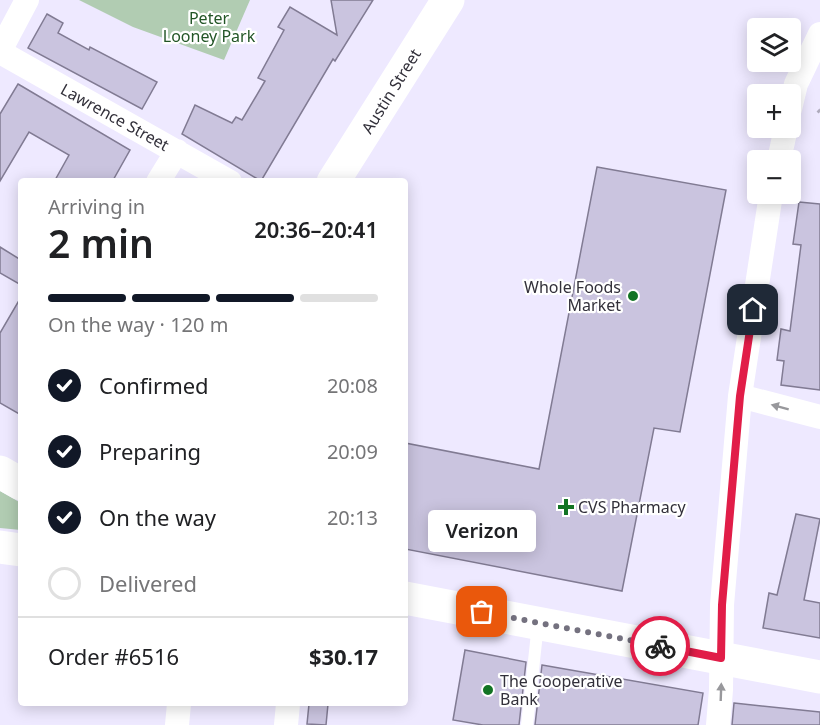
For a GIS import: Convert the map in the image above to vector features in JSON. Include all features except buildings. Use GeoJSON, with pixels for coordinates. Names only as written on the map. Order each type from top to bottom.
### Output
{"type":"FeatureCollection","features":[{"type":"Feature","properties":{"kind":"main road","name":"Austin Street"},"geometry":{"type":"LineString","coordinates":[[336,178],[448,0]]}},
{"type":"Feature","properties":{"kind":"main road"},"geometry":{"type":"LineString","coordinates":[[0,472],[18,482]]}},
{"type":"Feature","properties":{"kind":"main road"},"geometry":{"type":"LineString","coordinates":[[0,547],[18,550]]}},
{"type":"Feature","properties":{"kind":"main road"},"geometry":{"type":"LineString","coordinates":[[408,599],[820,677]]}},
{"type":"Feature","properties":{"kind":"street"},"geometry":{"type":"LineString","coordinates":[[0,52],[27,0]]}},
{"type":"Feature","properties":{"kind":"street"},"geometry":{"type":"LineString","coordinates":[[796,84],[820,34]]}},
{"type":"Feature","properties":{"kind":"street","name":"Lawrence Street"},"geometry":{"type":"LineString","coordinates":[[0,52],[223,178]]}},
{"type":"Feature","properties":{"kind":"street"},"geometry":{"type":"LineString","coordinates":[[160,178],[177,151]]}},
{"type":"Feature","properties":{"kind":"street"},"geometry":{"type":"LineString","coordinates":[[718,725],[721,697],[722,605],[740,396],[769,204]]}},
{"type":"Feature","properties":{"kind":"street"},"geometry":{"type":"LineString","coordinates":[[740,396],[820,417]]}},
{"type":"Feature","properties":{"kind":"street"},"geometry":{"type":"LineString","coordinates":[[177,725],[179,706]]}},
{"type":"Feature","properties":{"kind":"street"},"geometry":{"type":"LineString","coordinates":[[286,725],[288,706]]}},
{"type":"Feature","properties":{"kind":"lane"},"geometry":{"type":"LineString","coordinates":[[527,725],[538,623]]}},
{"type":"Feature","properties":{"kind":"green space","name":"Peter Looney Park"},"geometry":{"type":"Polygon","coordinates":[[[79,0],[250,0],[224,60],[133,27],[79,0]]]}},
{"type":"Feature","properties":{"kind":"green space"},"geometry":{"type":"Polygon","coordinates":[[[0,491],[18,501],[18,530],[0,528],[0,491]]]}},
{"type":"Feature","properties":{"kind":"way so far"},"geometry":{"type":"LineString","coordinates":[[482,612],[660,646]]}},
{"type":"Feature","properties":{"kind":"place","name":"Whole Foods Market"},"geometry":{"type":"Point","coordinates":[633,296]}},
{"type":"Feature","properties":{"kind":"place","name":"CVS Pharmacy"},"geometry":{"type":"Point","coordinates":[566,507]}},
{"type":"Feature","properties":{"kind":"place","name":"Verizon"},"geometry":{"type":"Point","coordinates":[482,612]}},
{"type":"Feature","properties":{"kind":"place","name":"The Cooperative Bank"},"geometry":{"type":"Point","coordinates":[488,690]}},
{"type":"Feature","properties":{"kind":"route"},"geometry":{"type":"LineString","coordinates":[[660,646],[721,658],[722,605],[740,396],[753,310]]}}]}
